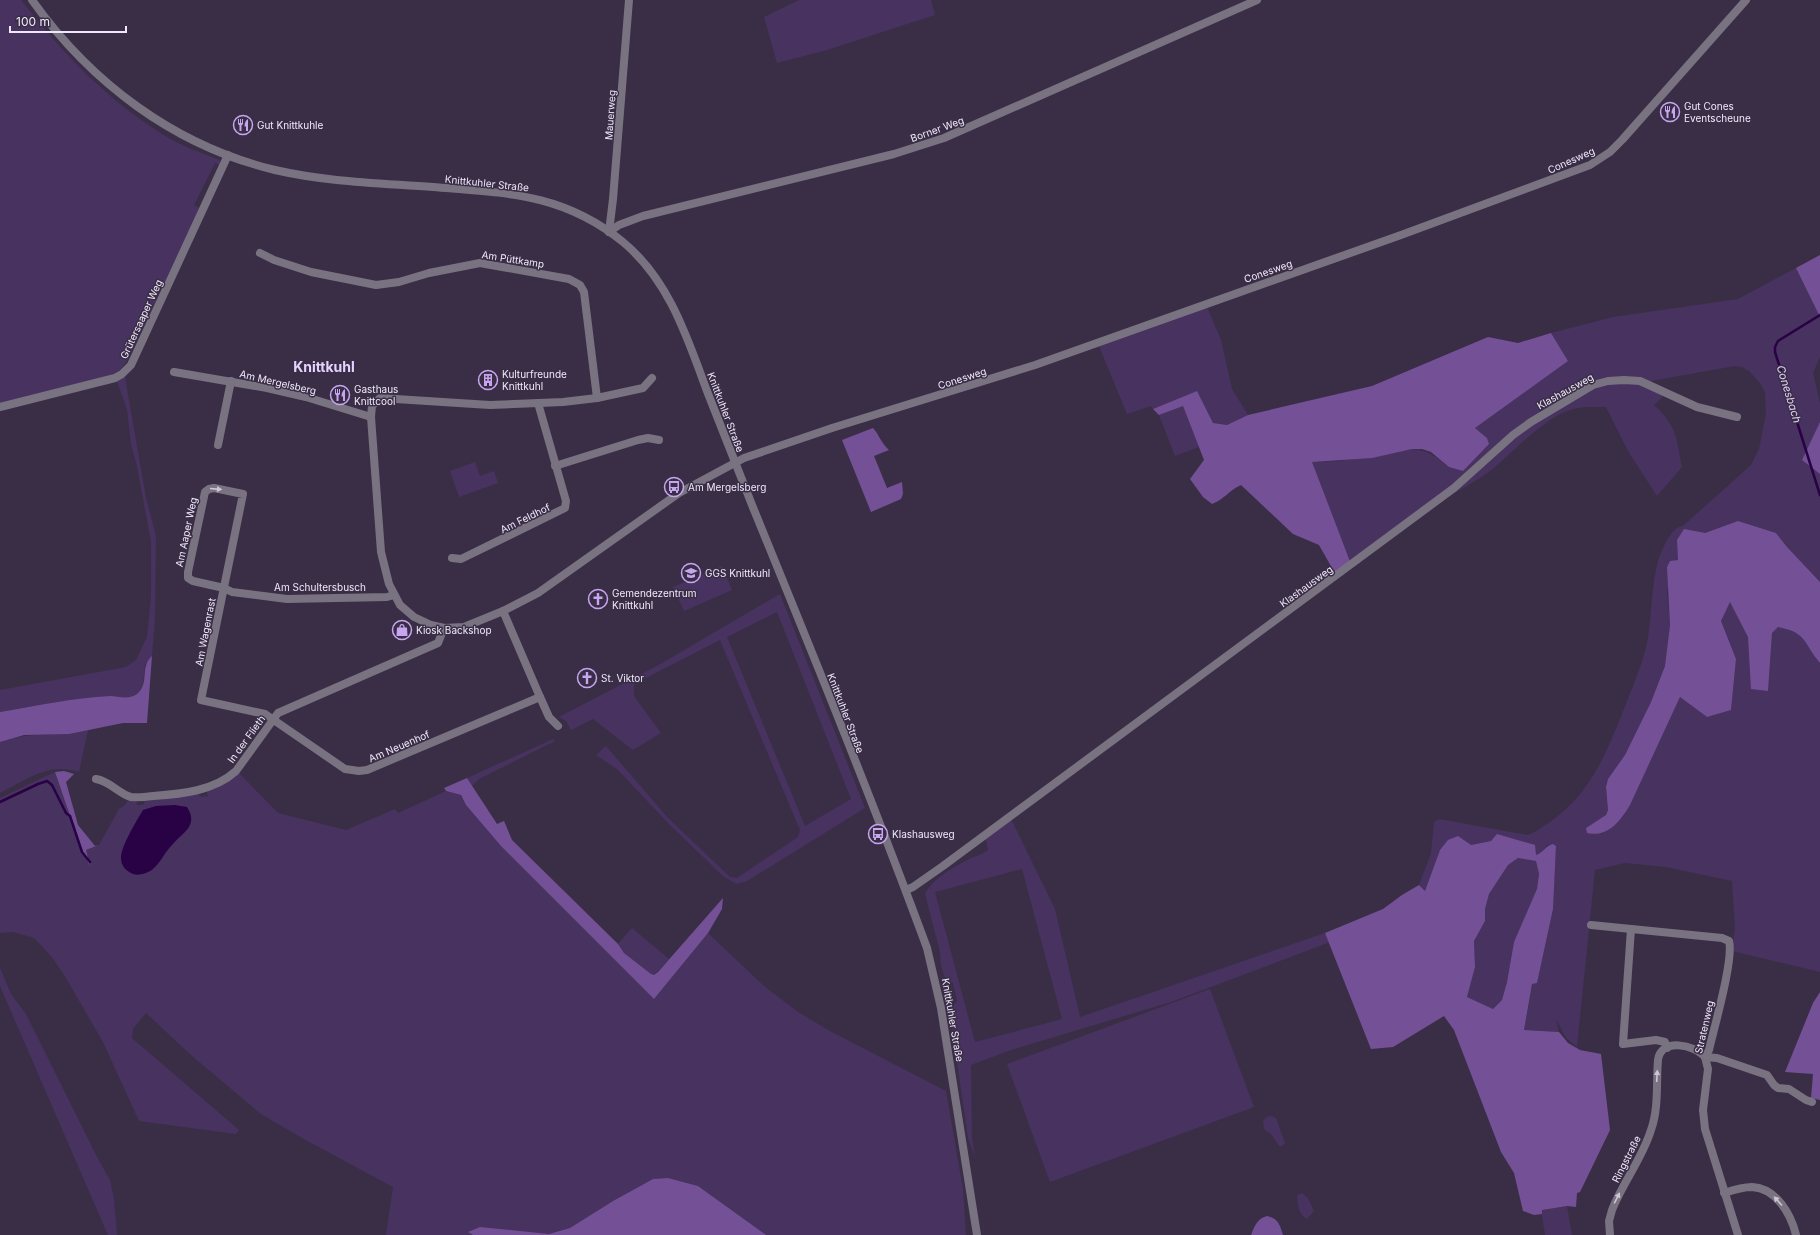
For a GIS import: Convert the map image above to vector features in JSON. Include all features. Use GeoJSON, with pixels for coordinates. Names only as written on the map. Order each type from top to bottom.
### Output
{"type":"FeatureCollection","features":[{"type":"Feature","properties":{"kind":"street","name":"Knittkuhler Straße"},"geometry":{"type":"LineString","coordinates":[[32,0],[52,26],[88,66],[121,96],[175,130],[228,155],[275,170],[316,177],[492,191],[530,197],[564,207],[593,221],[626,245],[648,267],[677,314],[735,462],[791,598],[906,890],[927,948],[940,1002],[977,1235]]}},
{"type":"Feature","properties":{"kind":"street","name":"Mauerweg"},"geometry":{"type":"LineString","coordinates":[[609,232],[630,0]]}},
{"type":"Feature","properties":{"kind":"street","name":"Borner Weg"},"geometry":{"type":"LineString","coordinates":[[609,232],[618,225],[643,216],[894,154],[944,138],[1257,0]]}},
{"type":"Feature","properties":{"kind":"street","name":"Conesweg"},"geometry":{"type":"LineString","coordinates":[[735,462],[832,428],[1035,365],[1408,232],[1590,165],[1610,152],[1622,140],[1746,0]]}},
{"type":"Feature","properties":{"kind":"street","name":"Grütersaaper Weg"},"geometry":{"type":"LineString","coordinates":[[0,407],[114,378],[122,374],[131,365],[228,155]]}},
{"type":"Feature","properties":{"kind":"street","name":"Am Püttkamp"},"geometry":{"type":"LineString","coordinates":[[260,253],[274,260],[311,272],[376,285],[394,283],[429,273],[480,263],[573,281],[580,285],[584,292],[597,398]]}},
{"type":"Feature","properties":{"kind":"street","name":"Am Mergelsberg"},"geometry":{"type":"LineString","coordinates":[[174,372],[231,381],[306,397],[371,417]]}},
{"type":"Feature","properties":{"kind":"street"},"geometry":{"type":"LineString","coordinates":[[652,378],[643,388],[597,398],[538,404],[476,405],[380,398],[372,406],[371,417],[381,552],[386,574],[394,595],[400,605],[414,617],[431,625],[444,628],[464,627],[503,612],[538,593],[679,493],[735,462]]}},
{"type":"Feature","properties":{"kind":"street"},"geometry":{"type":"LineString","coordinates":[[218,445],[231,381]]}},
{"type":"Feature","properties":{"kind":"street","name":"Klashausweg"},"geometry":{"type":"LineString","coordinates":[[906,890],[913,887],[943,866],[1454,488],[1512,435],[1593,385],[1608,381],[1640,381],[1697,407],[1737,417]]}},
{"type":"Feature","properties":{"kind":"street","name":"Am Feldhof"},"geometry":{"type":"LineString","coordinates":[[452,558],[462,559],[565,508],[566,501],[538,404]]}},
{"type":"Feature","properties":{"kind":"street"},"geometry":{"type":"LineString","coordinates":[[555,466],[638,440],[648,438],[659,440]]}},
{"type":"Feature","properties":{"kind":"street","name":"Am Aaper Weg"},"geometry":{"type":"LineString","coordinates":[[224,588],[192,581],[188,578],[188,572],[205,492],[214,488],[243,494]]}},
{"type":"Feature","properties":{"kind":"street","name":"Am Wagenrast"},"geometry":{"type":"LineString","coordinates":[[243,494],[201,700],[265,714],[273,719]]}},
{"type":"Feature","properties":{"kind":"street","name":"Am Schultersbusch"},"geometry":{"type":"LineString","coordinates":[[224,588],[232,592],[287,599],[387,597],[394,595]]}},
{"type":"Feature","properties":{"kind":"street"},"geometry":{"type":"LineString","coordinates":[[503,612],[549,718],[558,726]]}},
{"type":"Feature","properties":{"kind":"street","name":"In der Flieth"},"geometry":{"type":"LineString","coordinates":[[96,779],[114,786],[126,795],[134,797],[163,796],[208,788],[228,778],[236,771],[278,713],[438,643],[444,628]]}},
{"type":"Feature","properties":{"kind":"street","name":"Am Neuenhof"},"geometry":{"type":"LineString","coordinates":[[273,719],[345,769],[359,771],[374,768],[540,697]]}},
{"type":"Feature","properties":{"kind":"street","name":"Stratenweg"},"geometry":{"type":"LineString","coordinates":[[1591,925],[1722,938],[1729,941],[1730,950],[1726,972],[1709,1050],[1705,1057],[1708,1069],[1703,1110],[1705,1129],[1738,1235]]}},
{"type":"Feature","properties":{"kind":"street"},"geometry":{"type":"LineString","coordinates":[[1631,929],[1623,1044],[1656,1040],[1665,1042],[1666,1048],[1682,1045],[1698,1051],[1705,1057],[1717,1058],[1767,1076],[1778,1088],[1788,1089],[1812,1102]]}},
{"type":"Feature","properties":{"kind":"street","name":"Ringstraße"},"geometry":{"type":"LineString","coordinates":[[1610,1235],[1609,1221],[1612,1210],[1643,1151],[1652,1130],[1656,1110],[1658,1055],[1666,1048]]}},
{"type":"Feature","properties":{"kind":"street"},"geometry":{"type":"LineString","coordinates":[[1724,1193],[1745,1187],[1752,1187],[1760,1188],[1771,1193],[1787,1211],[1796,1235]]}},
{"type":"Feature","properties":{"kind":"shaded area"},"geometry":{"type":"Polygon","coordinates":[[[0,0],[21,0],[70,58],[125,108],[173,141],[220,160],[220,165],[215,163],[194,205],[199,208],[195,218],[127,361],[121,369],[112,375],[0,405],[0,0]]]}},
{"type":"Feature","properties":{"kind":"shaded area"},"geometry":{"type":"Polygon","coordinates":[[[799,0],[931,0],[935,15],[827,50],[777,63],[764,17],[799,0]]]}},
{"type":"Feature","properties":{"kind":"shaded area"},"geometry":{"type":"Polygon","coordinates":[[[1820,255],[1820,317],[1796,268],[1820,255]]]}},
{"type":"Feature","properties":{"kind":"shaded area"},"geometry":{"type":"Polygon","coordinates":[[[1796,268],[1820,317],[1820,357],[1813,373],[1820,403],[1820,422],[1802,460],[1820,474],[1820,582],[1776,533],[1738,521],[1705,533],[1677,540],[1678,560],[1667,591],[1670,625],[1665,666],[1651,702],[1625,755],[1608,779],[1606,787],[1608,810],[1606,815],[1586,828],[1591,834],[1604,831],[1630,805],[1680,697],[1707,717],[1731,710],[1736,659],[1721,621],[1730,601],[1748,637],[1750,656],[1768,691],[1772,633],[1778,627],[1796,632],[1804,639],[1820,663],[1820,972],[1732,951],[1735,928],[1732,881],[1666,867],[1625,863],[1595,870],[1577,1047],[1566,1038],[1556,1019],[1559,1032],[1524,1030],[1532,984],[1537,983],[1553,909],[1556,846],[1547,845],[1541,853],[1536,855],[1535,850],[1492,841],[1440,850],[1425,891],[1419,885],[1431,853],[1434,822],[1439,819],[1527,835],[1541,828],[1564,811],[1587,785],[1596,772],[1611,742],[1642,660],[1649,633],[1656,571],[1664,546],[1674,530],[1683,526],[1751,465],[1759,449],[1766,414],[1765,392],[1760,383],[1750,372],[1742,367],[1735,366],[1645,382],[1608,380],[1530,421],[1453,488],[1351,564],[1311,462],[1339,461],[1412,449],[1423,451],[1432,455],[1449,467],[1487,438],[1475,428],[1568,361],[1551,333],[1613,317],[1738,299],[1796,268]]]}},
{"type":"Feature","properties":{"kind":"shaded area"},"geometry":{"type":"Polygon","coordinates":[[[1207,307],[1221,340],[1232,389],[1248,415],[1227,425],[1213,423],[1197,391],[1153,409],[1151,406],[1127,414],[1099,346],[1207,307]]]}},
{"type":"Feature","properties":{"kind":"shaded area"},"geometry":{"type":"Polygon","coordinates":[[[1551,333],[1568,361],[1475,428],[1487,438],[1489,444],[1463,471],[1449,467],[1431,452],[1422,449],[1412,449],[1372,458],[1312,462],[1351,564],[1336,575],[1319,545],[1293,534],[1241,485],[1212,504],[1203,497],[1190,479],[1204,460],[1183,406],[1159,415],[1153,409],[1197,391],[1213,423],[1227,425],[1248,415],[1372,386],[1488,337],[1518,343],[1551,333]]]}},
{"type":"Feature","properties":{"kind":"shaded area"},"geometry":{"type":"Polygon","coordinates":[[[125,377],[146,498],[156,536],[155,617],[152,656],[145,665],[143,686],[138,693],[129,698],[111,696],[88,698],[0,712],[0,690],[126,667],[136,660],[147,637],[151,596],[151,542],[137,466],[131,444],[127,409],[116,379],[125,377]]]}},
{"type":"Feature","properties":{"kind":"shaded area"},"geometry":{"type":"Polygon","coordinates":[[[1640,382],[1663,396],[1654,405],[1662,412],[1671,426],[1677,440],[1682,467],[1657,496],[1628,451],[1606,407],[1583,407],[1562,413],[1553,418],[1536,430],[1487,473],[1451,495],[1513,436],[1594,386],[1640,382]]]}},
{"type":"Feature","properties":{"kind":"shaded area"},"geometry":{"type":"Polygon","coordinates":[[[1183,406],[1199,447],[1175,456],[1159,415],[1183,406]]]}},
{"type":"Feature","properties":{"kind":"shaded area"},"geometry":{"type":"Polygon","coordinates":[[[1820,422],[1820,474],[1802,460],[1820,422]]]}},
{"type":"Feature","properties":{"kind":"shaded area"},"geometry":{"type":"Polygon","coordinates":[[[873,428],[889,450],[874,456],[887,488],[902,482],[903,494],[901,499],[871,512],[842,440],[873,428]]]}},
{"type":"Feature","properties":{"kind":"shaded area"},"geometry":{"type":"Polygon","coordinates":[[[475,462],[480,476],[494,471],[498,483],[459,497],[450,471],[475,462]]]}},
{"type":"Feature","properties":{"kind":"shaded area"},"geometry":{"type":"Polygon","coordinates":[[[1738,521],[1776,533],[1820,582],[1820,663],[1800,636],[1788,629],[1778,627],[1772,633],[1768,691],[1751,689],[1748,637],[1730,602],[1721,621],[1736,659],[1731,710],[1707,717],[1680,697],[1626,811],[1618,822],[1607,830],[1595,834],[1587,833],[1586,828],[1606,815],[1608,810],[1606,787],[1608,779],[1625,755],[1651,702],[1665,666],[1670,625],[1667,567],[1670,561],[1678,560],[1677,540],[1684,529],[1705,533],[1738,521]]]}},
{"type":"Feature","properties":{"kind":"shaded area"},"geometry":{"type":"Polygon","coordinates":[[[722,566],[732,590],[684,611],[673,587],[722,566]]]}},
{"type":"Feature","properties":{"kind":"shaded area"},"geometry":{"type":"Polygon","coordinates":[[[780,594],[865,808],[747,881],[736,884],[723,876],[671,826],[617,769],[596,755],[606,746],[667,817],[730,877],[737,878],[798,837],[800,830],[720,640],[634,684],[634,696],[661,733],[633,750],[593,719],[571,730],[566,721],[559,717],[657,666],[780,594]],[[777,612],[727,637],[805,826],[851,799],[777,612]]]}},
{"type":"Feature","properties":{"kind":"shaded area"},"geometry":{"type":"Polygon","coordinates":[[[152,656],[147,723],[123,723],[69,734],[24,735],[0,742],[0,712],[82,698],[110,696],[129,697],[136,695],[144,684],[146,664],[152,656]]]}},
{"type":"Feature","properties":{"kind":"shaded area"},"geometry":{"type":"Polygon","coordinates":[[[88,730],[79,772],[68,769],[48,771],[29,778],[0,793],[0,742],[22,736],[88,730]]]}},
{"type":"Feature","properties":{"kind":"shaded area"},"geometry":{"type":"Polygon","coordinates":[[[553,739],[555,741],[479,779],[472,786],[467,778],[553,739]]]}},
{"type":"Feature","properties":{"kind":"shaded area"},"geometry":{"type":"Polygon","coordinates":[[[64,771],[74,774],[66,782],[78,825],[95,846],[99,845],[86,850],[90,866],[81,848],[55,772],[64,771]]]}},
{"type":"Feature","properties":{"kind":"shaded area"},"geometry":{"type":"Polygon","coordinates":[[[55,772],[81,848],[89,864],[86,850],[99,845],[119,809],[125,805],[128,800],[134,800],[137,805],[143,805],[145,801],[197,793],[201,797],[208,796],[207,792],[220,786],[238,772],[278,813],[346,830],[395,809],[398,813],[446,791],[460,795],[466,805],[501,846],[654,999],[708,933],[764,986],[798,1012],[828,1030],[946,1091],[963,1189],[966,1235],[766,1235],[698,1186],[668,1178],[653,1179],[613,1201],[570,1228],[549,1234],[480,1227],[469,1232],[473,1235],[386,1235],[393,1187],[261,1114],[192,1056],[146,1013],[133,1029],[132,1038],[239,1130],[236,1134],[139,1121],[103,1042],[63,973],[51,956],[34,938],[13,932],[0,933],[0,798],[55,772]]]}},
{"type":"Feature","properties":{"kind":"shaded area"},"geometry":{"type":"Polygon","coordinates":[[[467,778],[497,824],[504,821],[512,840],[618,944],[624,953],[651,974],[654,975],[658,972],[723,898],[722,909],[708,933],[654,999],[501,846],[466,805],[461,795],[446,791],[444,788],[467,778]]]}},
{"type":"Feature","properties":{"kind":"shaded area"},"geometry":{"type":"Polygon","coordinates":[[[175,805],[187,807],[190,814],[190,824],[185,832],[176,840],[153,869],[138,875],[133,874],[124,868],[121,858],[122,853],[130,833],[143,810],[156,806],[175,805]]]}},
{"type":"Feature","properties":{"kind":"shaded area"},"geometry":{"type":"Polygon","coordinates":[[[1010,817],[1055,909],[1080,1017],[1325,933],[1330,942],[1171,1002],[1011,1050],[971,1065],[972,1138],[975,1157],[968,1138],[952,1027],[952,1007],[957,1001],[953,983],[946,982],[941,966],[940,952],[925,894],[932,884],[951,869],[988,850],[985,837],[1010,817]],[[1022,869],[935,892],[975,1042],[1062,1019],[1022,869]]]}},
{"type":"Feature","properties":{"kind":"shaded area"},"geometry":{"type":"Polygon","coordinates":[[[1497,834],[1535,845],[1536,855],[1550,845],[1553,844],[1556,846],[1553,909],[1537,983],[1532,984],[1524,1030],[1559,1032],[1568,1043],[1580,1050],[1601,1054],[1610,1130],[1580,1192],[1577,1193],[1576,1207],[1567,1206],[1542,1210],[1542,1214],[1534,1215],[1523,1211],[1514,1173],[1501,1152],[1454,1030],[1444,1016],[1393,1047],[1371,1049],[1325,933],[1383,909],[1419,885],[1425,891],[1440,850],[1448,840],[1458,836],[1471,845],[1491,841],[1497,834]],[[1518,858],[1508,865],[1489,894],[1485,909],[1485,921],[1474,941],[1475,967],[1467,997],[1493,1009],[1502,1000],[1507,982],[1514,942],[1537,889],[1539,874],[1536,861],[1518,858]]]}},
{"type":"Feature","properties":{"kind":"shaded area"},"geometry":{"type":"Polygon","coordinates":[[[1518,858],[1536,861],[1539,874],[1537,890],[1514,942],[1507,982],[1502,1000],[1493,1009],[1467,997],[1475,967],[1474,941],[1485,921],[1485,909],[1489,894],[1508,865],[1518,858]]]}},
{"type":"Feature","properties":{"kind":"shaded area"},"geometry":{"type":"Polygon","coordinates":[[[632,928],[669,959],[654,975],[624,953],[618,944],[632,928]]]}},
{"type":"Feature","properties":{"kind":"shaded area"},"geometry":{"type":"Polygon","coordinates":[[[0,968],[11,994],[26,1014],[97,1157],[110,1180],[114,1199],[117,1235],[108,1235],[0,986],[0,968]]]}},
{"type":"Feature","properties":{"kind":"shaded area"},"geometry":{"type":"Polygon","coordinates":[[[1210,989],[1254,1107],[1050,1182],[1007,1064],[1210,989]]]}},
{"type":"Feature","properties":{"kind":"shaded area"},"geometry":{"type":"Polygon","coordinates":[[[1820,992],[1820,1100],[1811,1098],[1813,1074],[1785,1072],[1813,1003],[1820,992]]]}},
{"type":"Feature","properties":{"kind":"shaded area"},"geometry":{"type":"Polygon","coordinates":[[[1271,1116],[1276,1118],[1285,1143],[1282,1146],[1279,1146],[1271,1134],[1264,1129],[1263,1121],[1267,1117],[1271,1116]]]}},
{"type":"Feature","properties":{"kind":"shaded area"},"geometry":{"type":"Polygon","coordinates":[[[668,1178],[698,1186],[766,1235],[473,1235],[468,1232],[480,1227],[549,1234],[570,1228],[613,1201],[653,1179],[668,1178]]]}},
{"type":"Feature","properties":{"kind":"shaded area"},"geometry":{"type":"Polygon","coordinates":[[[1302,1193],[1308,1198],[1314,1211],[1307,1219],[1302,1215],[1298,1206],[1297,1195],[1302,1193]]]}},
{"type":"Feature","properties":{"kind":"shaded area"},"geometry":{"type":"Polygon","coordinates":[[[1567,1206],[1572,1235],[1545,1235],[1541,1210],[1567,1206]]]}},
{"type":"Feature","properties":{"kind":"shaded area"},"geometry":{"type":"Polygon","coordinates":[[[1267,1216],[1274,1218],[1278,1222],[1283,1235],[1251,1235],[1257,1223],[1267,1216]]]}},
{"type":"Feature","properties":{"kind":"waterway","name":"Conesbach"},"geometry":{"type":"LineString","coordinates":[[1820,315],[1778,341],[1775,347],[1775,352],[1820,495]]}},
{"type":"Feature","properties":{"kind":"waterway"},"geometry":{"type":"LineString","coordinates":[[0,802],[47,781],[52,785],[66,813],[70,816],[82,852],[90,862]]}},
{"type":"Feature","properties":{"kind":"place","name":"Gut Cones Eventscheune"},"geometry":{"type":"Point","coordinates":[1670,112]}},
{"type":"Feature","properties":{"kind":"place","name":"Gut Knittkuhle"},"geometry":{"type":"Point","coordinates":[243,125]}},
{"type":"Feature","properties":{"kind":"place","name":"Kulturfreunde Knittkuhl"},"geometry":{"type":"Point","coordinates":[488,380]}},
{"type":"Feature","properties":{"kind":"place","name":"Gasthaus Knittcool"},"geometry":{"type":"Point","coordinates":[340,395]}},
{"type":"Feature","properties":{"kind":"place","name":"Am Mergelsberg"},"geometry":{"type":"Point","coordinates":[674,487]}},
{"type":"Feature","properties":{"kind":"place","name":"GGS Knittkuhl"},"geometry":{"type":"Point","coordinates":[691,573]}},
{"type":"Feature","properties":{"kind":"place","name":"Gemendezentrum Knittkuhl"},"geometry":{"type":"Point","coordinates":[598,599]}},
{"type":"Feature","properties":{"kind":"place","name":"Kiosk Backshop"},"geometry":{"type":"Point","coordinates":[402,630]}},
{"type":"Feature","properties":{"kind":"place","name":"St. Viktor"},"geometry":{"type":"Point","coordinates":[587,678]}},
{"type":"Feature","properties":{"kind":"place","name":"Klashausweg"},"geometry":{"type":"Point","coordinates":[878,834]}},
{"type":"Feature","properties":{"kind":"district","name":"Knittkuhl"},"geometry":{"type":"Point","coordinates":[324,367]}}]}
